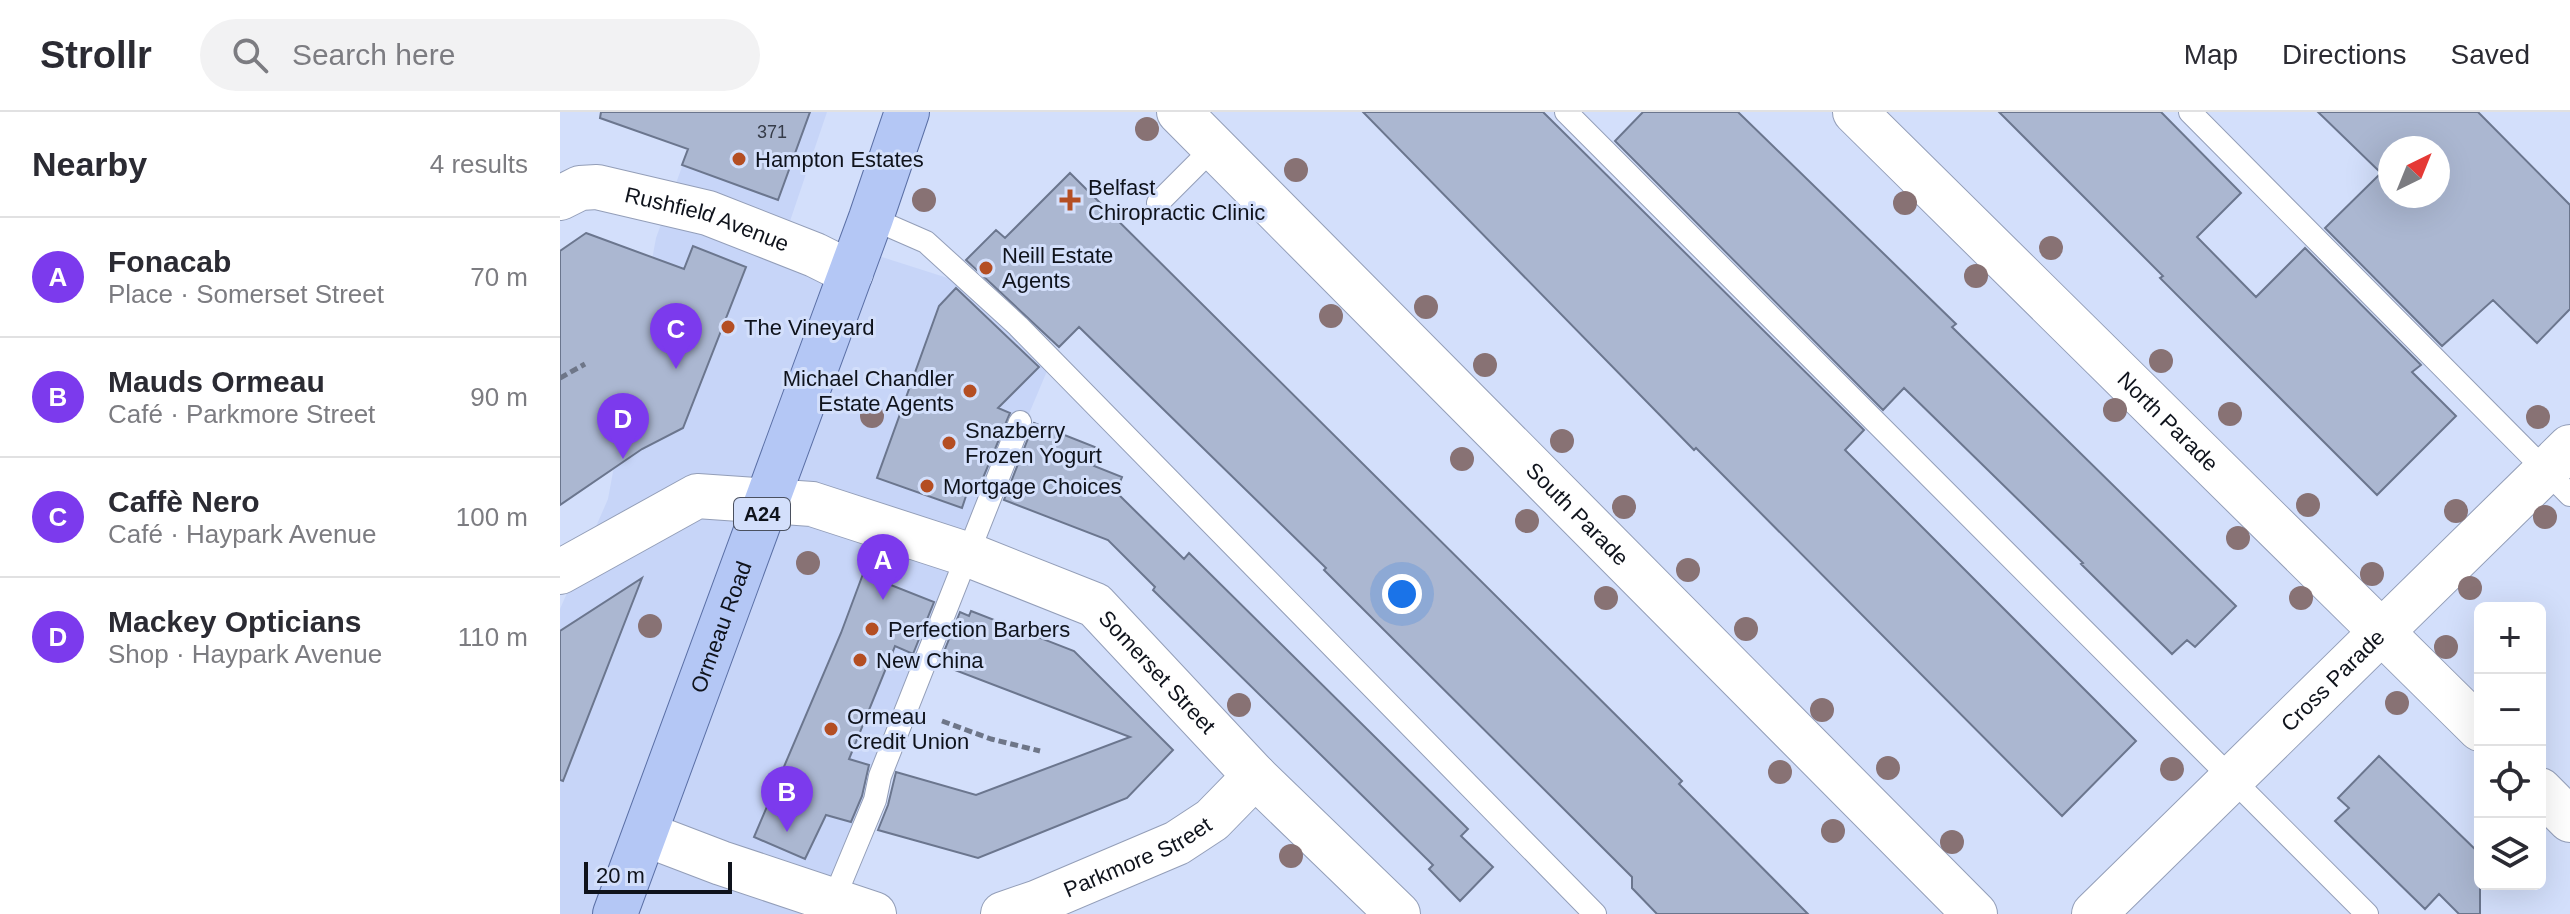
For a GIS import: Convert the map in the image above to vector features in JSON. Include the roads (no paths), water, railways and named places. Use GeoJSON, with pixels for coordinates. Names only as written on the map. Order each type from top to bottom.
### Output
{"type":"FeatureCollection","features":[{"type":"Feature","properties":{"kind":"main road","name":"Ormeau Road"},"geometry":{"type":"LineString","coordinates":[[615,914],[851,273],[907,112]]}},
{"type":"Feature","properties":{"kind":"street","name":"South Parade"},"geometry":{"type":"LineString","coordinates":[[1179,112],[1975,914]]}},
{"type":"Feature","properties":{"kind":"street","name":"North Parade"},"geometry":{"type":"LineString","coordinates":[[1855,112],[2474,723]]}},
{"type":"Feature","properties":{"kind":"street","name":"Rushfield Avenue"},"geometry":{"type":"LineString","coordinates":[[560,198],[580,188],[597,187],[708,213],[815,255],[851,273]]}},
{"type":"Feature","properties":{"kind":"street","name":"Cross Parade"},"geometry":{"type":"LineString","coordinates":[[2094,914],[2381,631],[2562,471]]}},
{"type":"Feature","properties":{"kind":"street","name":"Somerset Street"},"geometry":{"type":"LineString","coordinates":[[560,572],[697,496],[812,504],[969,555],[1095,605],[1255,776],[1398,914]]}},
{"type":"Feature","properties":{"kind":"street","name":"Parkmore Street"},"geometry":{"type":"LineString","coordinates":[[1003,914],[1177,843],[1212,820],[1255,776]]}},
{"type":"Feature","properties":{"kind":"street"},"geometry":{"type":"LineString","coordinates":[[2546,796],[2570,820]]}},
{"type":"Feature","properties":{"kind":"street"},"geometry":{"type":"LineString","coordinates":[[645,834],[874,914]]}},
{"type":"Feature","properties":{"kind":"lane"},"geometry":{"type":"LineString","coordinates":[[1566,112],[2367,914]]}},
{"type":"Feature","properties":{"kind":"lane"},"geometry":{"type":"LineString","coordinates":[[2190,112],[2562,471]]}},
{"type":"Feature","properties":{"kind":"lane"},"geometry":{"type":"LineString","coordinates":[[1158,203],[1214,147]]}},
{"type":"Feature","properties":{"kind":"lane"},"geometry":{"type":"LineString","coordinates":[[871,218],[926,242],[1007,316],[1595,914]]}},
{"type":"Feature","properties":{"kind":"lane"},"geometry":{"type":"LineString","coordinates":[[833,901],[1020,422]]}},
{"type":"Feature","properties":{"kind":"place","name":"Hampton Estates"},"geometry":{"type":"Point","coordinates":[739,159]}},
{"type":"Feature","properties":{"kind":"place","name":"Belfast Chiropractic Clinic"},"geometry":{"type":"Point","coordinates":[1070,200]}},
{"type":"Feature","properties":{"kind":"place","name":"Neill Estate Agents"},"geometry":{"type":"Point","coordinates":[986,268]}},
{"type":"Feature","properties":{"kind":"place","name":"The Vineyard"},"geometry":{"type":"Point","coordinates":[728,327]}},
{"type":"Feature","properties":{"kind":"place","name":"Caffè Nero"},"geometry":{"type":"Point","coordinates":[676,369]}},
{"type":"Feature","properties":{"kind":"place","name":"Michael Chandler Estate Agents"},"geometry":{"type":"Point","coordinates":[970,391]}},
{"type":"Feature","properties":{"kind":"place","name":"Snazberry Frozen Yogurt"},"geometry":{"type":"Point","coordinates":[949,443]}},
{"type":"Feature","properties":{"kind":"place","name":"Mackey Opticians"},"geometry":{"type":"Point","coordinates":[623,459]}},
{"type":"Feature","properties":{"kind":"place","name":"Mortgage Choices"},"geometry":{"type":"Point","coordinates":[927,486]}},
{"type":"Feature","properties":{"kind":"place","name":"Fonacab"},"geometry":{"type":"Point","coordinates":[883,600]}},
{"type":"Feature","properties":{"kind":"place","name":"Perfection Barbers"},"geometry":{"type":"Point","coordinates":[872,629]}},
{"type":"Feature","properties":{"kind":"place","name":"New China"},"geometry":{"type":"Point","coordinates":[860,660]}},
{"type":"Feature","properties":{"kind":"place","name":"Ormeau Credit Union"},"geometry":{"type":"Point","coordinates":[831,729]}},
{"type":"Feature","properties":{"kind":"place","name":"Mauds Ormeau"},"geometry":{"type":"Point","coordinates":[787,832]}}]}
